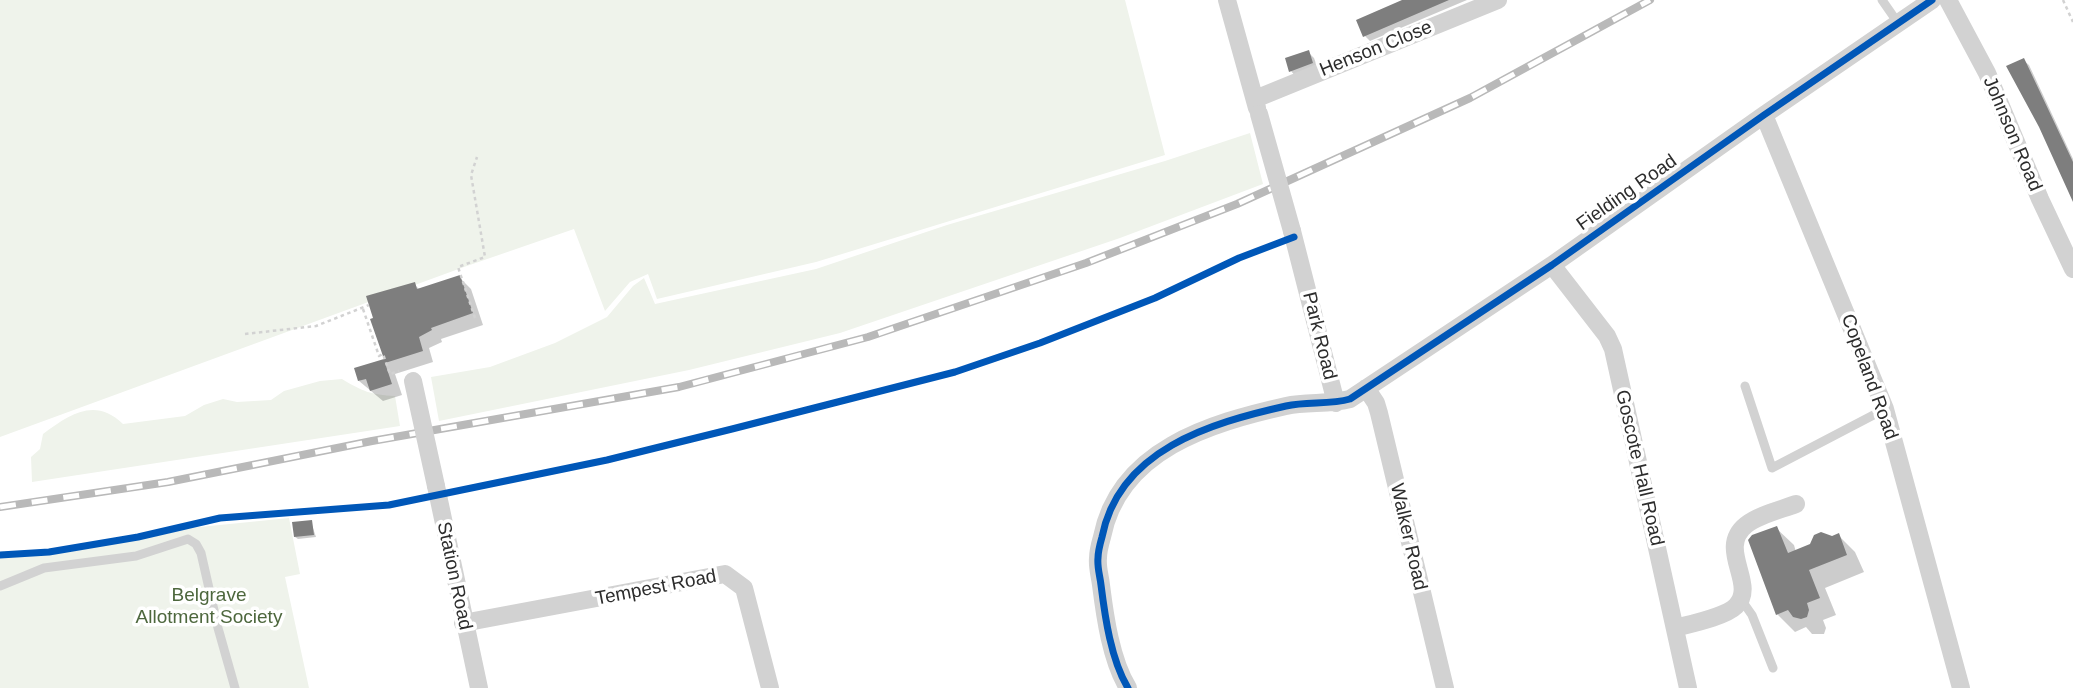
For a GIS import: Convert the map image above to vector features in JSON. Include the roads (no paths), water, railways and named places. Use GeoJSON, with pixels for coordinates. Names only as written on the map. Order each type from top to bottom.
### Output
{"type":"FeatureCollection","features":[{"type":"Feature","properties":{"kind":"street","name":"Park Road"},"geometry":{"type":"LineString","coordinates":[[1128,688],[1122,678],[1104,616],[1097,558],[1105,523],[1119,492],[1161,451],[1206,428],[1288,405],[1336,403],[1292,230],[1227,0]]}},
{"type":"Feature","properties":{"kind":"street","name":"Henson Close"},"geometry":{"type":"LineString","coordinates":[[1257,106],[1498,0]]}},
{"type":"Feature","properties":{"kind":"street","name":"Fielding Road"},"geometry":{"type":"LineString","coordinates":[[1336,403],[1350,399],[1552,265],[1932,0]]}},
{"type":"Feature","properties":{"kind":"street","name":"Johnson Road"},"geometry":{"type":"LineString","coordinates":[[1948,0],[1987,73],[2040,199],[2073,268]]}},
{"type":"Feature","properties":{"kind":"street","name":"Copeland Road"},"geometry":{"type":"LineString","coordinates":[[1764,115],[1885,409],[1961,688]]}},
{"type":"Feature","properties":{"kind":"street","name":"Goscote Hall Road"},"geometry":{"type":"LineString","coordinates":[[1552,265],[1607,335],[1613,349],[1688,688]]}},
{"type":"Feature","properties":{"kind":"street","name":"Station Road"},"geometry":{"type":"LineString","coordinates":[[411,375],[479,688]]}},
{"type":"Feature","properties":{"kind":"street","name":"Walker Road"},"geometry":{"type":"LineString","coordinates":[[1366,388],[1379,412],[1445,688]]}},
{"type":"Feature","properties":{"kind":"street"},"geometry":{"type":"LineString","coordinates":[[1675,628],[1736,606],[1742,583],[1735,558],[1734,545],[1738,535],[1751,522],[1796,504]]}},
{"type":"Feature","properties":{"kind":"street","name":"Tempest Road"},"geometry":{"type":"LineString","coordinates":[[463,622],[725,574],[744,589],[770,688]]}},
{"type":"Feature","properties":{"kind":"lane"},"geometry":{"type":"LineString","coordinates":[[1882,0],[1898,23]]}},
{"type":"Feature","properties":{"kind":"lane"},"geometry":{"type":"LineString","coordinates":[[1745,386],[1772,468],[1885,409]]}},
{"type":"Feature","properties":{"kind":"lane"},"geometry":{"type":"LineString","coordinates":[[0,586],[44,568],[136,556],[188,539],[196,544],[201,553],[235,688]]}},
{"type":"Feature","properties":{"kind":"lane"},"geometry":{"type":"LineString","coordinates":[[1740,598],[1752,615],[1773,668]]}},
{"type":"Feature","properties":{"kind":"railway"},"geometry":{"type":"LineString","coordinates":[[0,507],[168,482],[372,441],[679,387],[868,337],[1086,263],[1237,204],[1470,98],[1650,0]]}},
{"type":"Feature","properties":{"kind":"park label","name":"Belgrave Allotment Society"},"geometry":{"type":"Point","coordinates":[209,607]}}]}
